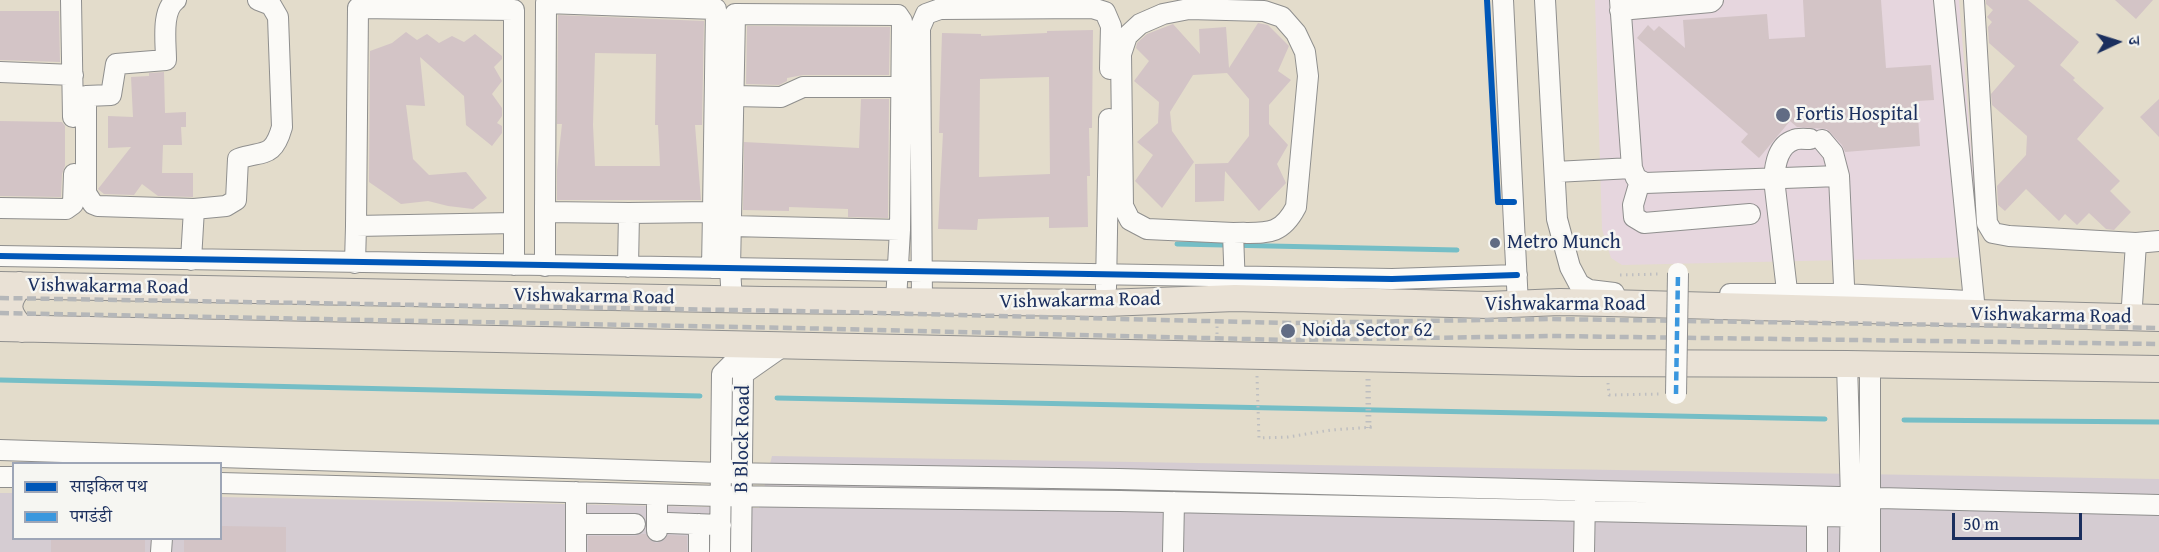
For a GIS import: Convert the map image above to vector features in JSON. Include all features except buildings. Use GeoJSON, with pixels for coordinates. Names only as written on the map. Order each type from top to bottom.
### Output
{"type":"FeatureCollection","features":[{"type":"Feature","properties":{"kind":"main road","name":"Vishwakarma Road"},"geometry":{"type":"LineString","coordinates":[[10,285],[732,300],[1106,303],[1235,287],[1518,305],[1560,302],[1845,302],[1985,306],[2159,318]]}},
{"type":"Feature","properties":{"kind":"main road"},"geometry":{"type":"LineString","coordinates":[[10,285],[12,294],[9,311],[13,319],[11,328],[1607,364],[1858,364],[2159,369]]}},
{"type":"Feature","properties":{"kind":"street"},"geometry":{"type":"LineString","coordinates":[[0,207],[66,209],[73,204],[71,0]]}},
{"type":"Feature","properties":{"kind":"street"},"geometry":{"type":"LineString","coordinates":[[176,0],[171,4],[167,13],[166,60],[116,64],[111,95],[86,96],[86,193],[93,204],[98,206],[194,209],[226,206],[236,200],[238,159],[266,153],[278,144],[282,127],[278,17],[271,5],[258,0]]}},
{"type":"Feature","properties":{"kind":"street"},"geometry":{"type":"LineString","coordinates":[[1503,0],[1518,305]]}},
{"type":"Feature","properties":{"kind":"street"},"geometry":{"type":"LineString","coordinates":[[1550,0],[1557,219],[1570,267],[1579,284],[1589,290],[1608,292],[1788,302],[1774,179],[1778,154],[1794,140],[1816,140],[1833,153],[1839,176],[1845,302]]}},
{"type":"Feature","properties":{"kind":"street"},"geometry":{"type":"LineString","coordinates":[[1713,0],[1711,2],[1620,5],[1636,174],[1634,217],[1644,223],[1750,214]]}},
{"type":"Feature","properties":{"kind":"street"},"geometry":{"type":"LineString","coordinates":[[1944,0],[1985,306],[2159,306]]}},
{"type":"Feature","properties":{"kind":"street"},"geometry":{"type":"LineString","coordinates":[[1974,0],[1987,222],[1993,233],[2009,236],[2136,243],[2159,241]]}},
{"type":"Feature","properties":{"kind":"street"},"geometry":{"type":"LineString","coordinates":[[545,266],[546,3],[716,9],[713,212],[721,268],[732,300]]}},
{"type":"Feature","properties":{"kind":"street"},"geometry":{"type":"LineString","coordinates":[[355,263],[358,8],[514,10],[514,265]]}},
{"type":"Feature","properties":{"kind":"street"},"geometry":{"type":"LineString","coordinates":[[922,302],[920,28],[926,14],[940,9],[1092,8],[1105,12],[1111,27],[1106,303]]}},
{"type":"Feature","properties":{"kind":"street"},"geometry":{"type":"LineString","coordinates":[[1189,9],[1264,11],[1281,17],[1296,33],[1305,52],[1308,76],[1296,207],[1288,223],[1271,231],[1233,232],[1147,229],[1130,220],[1123,206],[1121,54],[1127,36],[1140,24],[1163,14],[1189,9]]}},
{"type":"Feature","properties":{"kind":"street"},"geometry":{"type":"LineString","coordinates":[[721,268],[731,225],[735,14],[898,15],[903,21],[900,230],[896,301]]}},
{"type":"Feature","properties":{"kind":"street"},"geometry":{"type":"LineString","coordinates":[[0,72],[73,75]]}},
{"type":"Feature","properties":{"kind":"street"},"geometry":{"type":"LineString","coordinates":[[734,96],[781,97],[802,87],[901,87]]}},
{"type":"Feature","properties":{"kind":"street"},"geometry":{"type":"LineString","coordinates":[[1554,172],[1636,174],[1645,183],[1839,176]]}},
{"type":"Feature","properties":{"kind":"street"},"geometry":{"type":"LineString","coordinates":[[191,260],[194,209]]}},
{"type":"Feature","properties":{"kind":"street"},"geometry":{"type":"LineString","coordinates":[[545,212],[713,212]]}},
{"type":"Feature","properties":{"kind":"street"},"geometry":{"type":"LineString","coordinates":[[628,267],[629,213]]}},
{"type":"Feature","properties":{"kind":"street"},"geometry":{"type":"LineString","coordinates":[[356,226],[514,224]]}},
{"type":"Feature","properties":{"kind":"street"},"geometry":{"type":"LineString","coordinates":[[731,225],[900,230]]}},
{"type":"Feature","properties":{"kind":"street"},"geometry":{"type":"LineString","coordinates":[[1233,232],[1235,287]]}},
{"type":"Feature","properties":{"kind":"street"},"geometry":{"type":"LineString","coordinates":[[2132,305],[2136,243]]}},
{"type":"Feature","properties":{"kind":"street"},"geometry":{"type":"LineString","coordinates":[[0,256],[1106,275],[1235,287],[1517,275]]}},
{"type":"Feature","properties":{"kind":"street"},"geometry":{"type":"LineString","coordinates":[[1676,394],[1678,273]]}},
{"type":"Feature","properties":{"kind":"street"},"geometry":{"type":"LineString","coordinates":[[720,552],[722,374],[751,345]]}},
{"type":"Feature","properties":{"kind":"street","name":"B Block Road"},"geometry":{"type":"LineString","coordinates":[[741,552],[743,374],[783,346]]}},
{"type":"Feature","properties":{"kind":"street"},"geometry":{"type":"LineString","coordinates":[[1850,552],[1858,364]]}},
{"type":"Feature","properties":{"kind":"street"},"geometry":{"type":"LineString","coordinates":[[1858,364],[1871,508],[1870,552]]}},
{"type":"Feature","properties":{"kind":"street"},"geometry":{"type":"LineString","coordinates":[[0,450],[721,473],[1107,478],[1586,491],[1871,508],[2159,504]]}},
{"type":"Feature","properties":{"kind":"street"},"geometry":{"type":"LineString","coordinates":[[222,483],[657,495],[1174,502],[1816,516],[1851,507]]}},
{"type":"Feature","properties":{"kind":"street"},"geometry":{"type":"LineString","coordinates":[[1584,552],[1586,491]]}},
{"type":"Feature","properties":{"kind":"street"},"geometry":{"type":"LineString","coordinates":[[576,492],[576,552]]}},
{"type":"Feature","properties":{"kind":"street"},"geometry":{"type":"LineString","coordinates":[[657,495],[662,527],[721,525]]}},
{"type":"Feature","properties":{"kind":"street"},"geometry":{"type":"LineString","coordinates":[[1173,552],[1174,502]]}},
{"type":"Feature","properties":{"kind":"street"},"geometry":{"type":"LineString","coordinates":[[1816,516],[1817,552]]}},
{"type":"Feature","properties":{"kind":"street"},"geometry":{"type":"LineString","coordinates":[[576,524],[635,524]]}},
{"type":"Feature","properties":{"kind":"street"},"geometry":{"type":"LineString","coordinates":[[699,524],[699,552]]}},
{"type":"Feature","properties":{"kind":"path"},"geometry":{"type":"LineString","coordinates":[[1620,275],[1678,273]]}},
{"type":"Feature","properties":{"kind":"path"},"geometry":{"type":"LineString","coordinates":[[1217,316],[1217,339]]}},
{"type":"Feature","properties":{"kind":"path"},"geometry":{"type":"LineString","coordinates":[[1256,356],[1259,438],[1374,427],[1370,427],[1369,358]]}},
{"type":"Feature","properties":{"kind":"path"},"geometry":{"type":"LineString","coordinates":[[1608,395],[1676,394]]}},
{"type":"Feature","properties":{"kind":"shaded area","name":"Fortis Hospital"},"geometry":{"type":"Polygon","coordinates":[[[1595,0],[1959,0],[1980,257],[1622,265],[1611,258],[1602,229],[1595,0]]]}},
{"type":"Feature","properties":{"kind":"shaded area"},"geometry":{"type":"Polygon","coordinates":[[[772,456],[2159,479],[2159,552],[0,552],[0,493],[12,493],[12,540],[222,540],[222,497],[759,508],[772,456]]]}},
{"type":"Feature","properties":{"kind":"waterway"},"geometry":{"type":"LineString","coordinates":[[1177,244],[1457,250]]}},
{"type":"Feature","properties":{"kind":"waterway"},"geometry":{"type":"LineString","coordinates":[[0,380],[700,396]]}},
{"type":"Feature","properties":{"kind":"waterway"},"geometry":{"type":"LineString","coordinates":[[777,398],[1825,419]]}},
{"type":"Feature","properties":{"kind":"waterway"},"geometry":{"type":"LineString","coordinates":[[1904,420],[2159,422]]}},
{"type":"Feature","properties":{"kind":"railway"},"geometry":{"type":"LineString","coordinates":[[0,298],[794,311],[1288,323],[1551,319],[2159,328]]}},
{"type":"Feature","properties":{"kind":"railway"},"geometry":{"type":"LineString","coordinates":[[0,313],[1288,340],[1552,336],[2159,344]]}},
{"type":"Feature","properties":{"kind":"marked path"},"geometry":{"type":"LineString","coordinates":[[1676,394],[1678,273]]}},
{"type":"Feature","properties":{"kind":"cycle path"},"geometry":{"type":"LineString","coordinates":[[1487,0],[1498,202],[1514,202]]}},
{"type":"Feature","properties":{"kind":"cycle path"},"geometry":{"type":"LineString","coordinates":[[0,256],[1392,279],[1517,275]]}},
{"type":"Feature","properties":{"kind":"place","name":"Fortis Hospital"},"geometry":{"type":"Point","coordinates":[1783,115]}},
{"type":"Feature","properties":{"kind":"place","name":"Metro Munch"},"geometry":{"type":"Point","coordinates":[1495,243]}},
{"type":"Feature","properties":{"kind":"place","name":"Noida Sector 62"},"geometry":{"type":"Point","coordinates":[1288,331]}}]}
